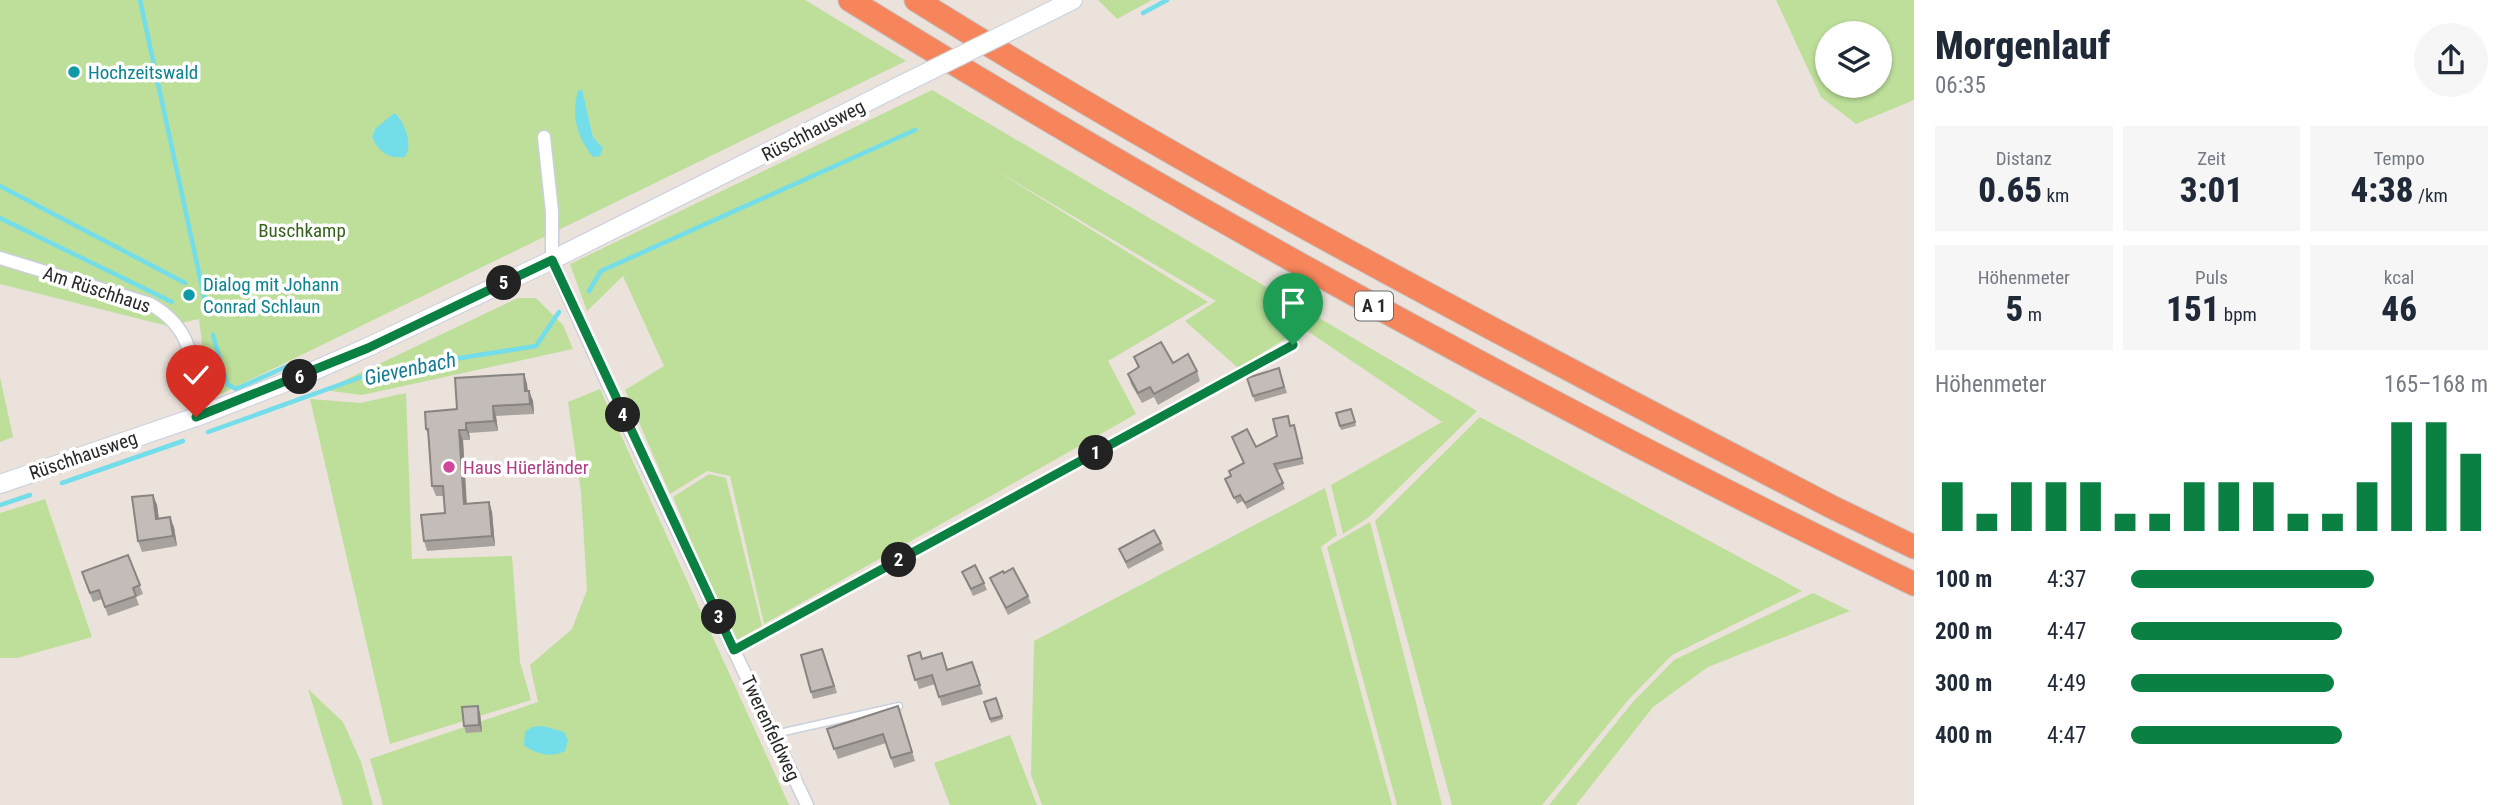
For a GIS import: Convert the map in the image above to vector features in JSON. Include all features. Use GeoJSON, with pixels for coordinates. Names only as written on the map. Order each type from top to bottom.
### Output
{"type":"FeatureCollection","features":[{"type":"Feature","properties":{"kind":"highway","name":"A 1"},"geometry":{"type":"LineString","coordinates":[[850,0],[1015,103],[1312,273],[1767,511],[1914,584]]}},
{"type":"Feature","properties":{"kind":"highway","name":"A 1"},"geometry":{"type":"LineString","coordinates":[[916,0],[1032,73],[1329,243],[1730,454],[1914,547]]}},
{"type":"Feature","properties":{"kind":"main road","name":"Rüschhausweg"},"geometry":{"type":"LineString","coordinates":[[0,484],[196,417],[368,348],[552,260],[1073,0]]}},
{"type":"Feature","properties":{"kind":"street"},"geometry":{"type":"LineString","coordinates":[[544,137],[552,212],[552,260]]}},
{"type":"Feature","properties":{"kind":"street","name":"Am Rüschhaus"},"geometry":{"type":"LineString","coordinates":[[0,258],[150,304],[176,321],[188,348],[196,417]]}},
{"type":"Feature","properties":{"kind":"street","name":"Twerenfeldweg"},"geometry":{"type":"LineString","coordinates":[[552,260],[807,805]]}},
{"type":"Feature","properties":{"kind":"lane"},"geometry":{"type":"LineString","coordinates":[[734,650],[1293,345]]}},
{"type":"Feature","properties":{"kind":"lane"},"geometry":{"type":"LineString","coordinates":[[775,734],[899,706]]}},
{"type":"Feature","properties":{"kind":"green space","name":"Buschkamp"},"geometry":{"type":"Polygon","coordinates":[[[0,0],[805,0],[906,61],[219,395],[206,376],[199,319],[168,326],[0,284],[0,0]],[[582,90],[578,132],[603,148],[593,137],[582,90]],[[396,114],[375,129],[372,137],[374,142],[404,131],[396,114]]]}},
{"type":"Feature","properties":{"kind":"green space"},"geometry":{"type":"Polygon","coordinates":[[[1098,0],[1152,0],[1117,19],[1098,0]]]}},
{"type":"Feature","properties":{"kind":"green space"},"geometry":{"type":"Polygon","coordinates":[[[1776,0],[1914,0],[1914,100],[1856,124],[1822,98],[1892,98],[1892,21],[1815,21],[1815,84],[1776,0]]]}},
{"type":"Feature","properties":{"kind":"green space"},"geometry":{"type":"Polygon","coordinates":[[[932,90],[1477,411],[1368,518],[1343,534],[1331,485],[1442,422],[1303,328],[1238,368],[1185,321],[1216,301],[992,168],[1208,302],[1108,361],[1136,414],[764,624],[730,476],[707,471],[670,494],[625,390],[664,366],[623,276],[587,311],[570,264],[932,90]]]}},
{"type":"Feature","properties":{"kind":"green space"},"geometry":{"type":"Polygon","coordinates":[[[518,298],[536,298],[563,325],[573,349],[362,395],[324,390],[518,298]]]}},
{"type":"Feature","properties":{"kind":"green space"},"geometry":{"type":"Polygon","coordinates":[[[0,377],[13,437],[0,442],[0,377]]]}},
{"type":"Feature","properties":{"kind":"green space"},"geometry":{"type":"Polygon","coordinates":[[[600,389],[789,805],[383,805],[370,759],[538,702],[530,665],[572,629],[587,590],[581,492],[568,402],[600,389]]]}},
{"type":"Feature","properties":{"kind":"green space"},"geometry":{"type":"Polygon","coordinates":[[[406,393],[412,559],[512,556],[520,662],[531,700],[390,744],[310,399],[360,403],[406,393]]]}},
{"type":"Feature","properties":{"kind":"green space"},"geometry":{"type":"Polygon","coordinates":[[[1480,417],[1802,591],[1672,655],[1629,699],[1542,805],[1452,805],[1375,521],[1480,417]]]}},
{"type":"Feature","properties":{"kind":"green space"},"geometry":{"type":"Polygon","coordinates":[[[709,474],[726,478],[762,626],[733,642],[673,497],[709,474]]]}},
{"type":"Feature","properties":{"kind":"green space"},"geometry":{"type":"Polygon","coordinates":[[[1325,488],[1337,535],[1321,547],[1392,805],[1042,805],[1031,775],[1034,641],[1325,488]]]}},
{"type":"Feature","properties":{"kind":"green space"},"geometry":{"type":"Polygon","coordinates":[[[45,499],[92,637],[17,658],[0,658],[0,513],[45,499]]]}},
{"type":"Feature","properties":{"kind":"green space"},"geometry":{"type":"Polygon","coordinates":[[[1370,522],[1442,805],[1397,805],[1327,547],[1370,522]]]}},
{"type":"Feature","properties":{"kind":"green space"},"geometry":{"type":"Polygon","coordinates":[[[1813,593],[1850,611],[1708,667],[1653,707],[1576,805],[1549,805],[1633,702],[1674,660],[1813,593]]]}},
{"type":"Feature","properties":{"kind":"green space"},"geometry":{"type":"Polygon","coordinates":[[[308,689],[343,722],[361,762],[373,805],[343,805],[308,689]]]}},
{"type":"Feature","properties":{"kind":"green space"},"geometry":{"type":"Polygon","coordinates":[[[1010,735],[1037,805],[950,805],[934,763],[1010,735]]]}},
{"type":"Feature","properties":{"kind":"water"},"geometry":{"type":"Polygon","coordinates":[[[582,89],[593,137],[603,148],[600,156],[593,157],[577,126],[576,100],[578,91],[582,89]]]}},
{"type":"Feature","properties":{"kind":"water"},"geometry":{"type":"Polygon","coordinates":[[[393,114],[399,118],[407,136],[408,148],[404,157],[393,157],[384,153],[372,137],[375,129],[393,114]]]}},
{"type":"Feature","properties":{"kind":"water"},"geometry":{"type":"Polygon","coordinates":[[[543,726],[564,732],[568,740],[565,751],[544,754],[524,745],[525,732],[532,727],[543,726]]]}},
{"type":"Feature","properties":{"kind":"building"},"geometry":{"type":"Polygon","coordinates":[[[1161,342],[1173,363],[1188,354],[1197,371],[1154,394],[1150,387],[1138,393],[1128,374],[1139,367],[1134,357],[1161,342]]]}},
{"type":"Feature","properties":{"kind":"building"},"geometry":{"type":"Polygon","coordinates":[[[1279,368],[1284,387],[1253,396],[1247,378],[1279,368]]]}},
{"type":"Feature","properties":{"kind":"building"},"geometry":{"type":"Polygon","coordinates":[[[524,374],[525,391],[529,391],[530,404],[493,406],[494,421],[466,423],[466,430],[459,430],[464,504],[489,502],[492,536],[424,541],[421,515],[445,513],[443,486],[432,486],[425,412],[457,409],[455,378],[524,374]]]}},
{"type":"Feature","properties":{"kind":"building"},"geometry":{"type":"Polygon","coordinates":[[[1351,409],[1355,422],[1340,426],[1336,413],[1351,409]]]}},
{"type":"Feature","properties":{"kind":"building"},"geometry":{"type":"Polygon","coordinates":[[[1288,416],[1290,426],[1294,425],[1302,458],[1274,464],[1283,483],[1245,503],[1240,495],[1234,498],[1225,479],[1231,476],[1229,471],[1244,463],[1232,437],[1247,429],[1256,447],[1277,436],[1273,419],[1288,416]]]}},
{"type":"Feature","properties":{"kind":"building"},"geometry":{"type":"Polygon","coordinates":[[[153,495],[156,519],[170,517],[173,536],[138,541],[132,497],[153,495]]]}},
{"type":"Feature","properties":{"kind":"building"},"geometry":{"type":"Polygon","coordinates":[[[1154,530],[1161,543],[1126,562],[1119,549],[1154,530]]]}},
{"type":"Feature","properties":{"kind":"building"},"geometry":{"type":"Polygon","coordinates":[[[128,555],[140,585],[133,588],[136,596],[105,607],[99,590],[90,593],[82,572],[128,555]]]}},
{"type":"Feature","properties":{"kind":"building"},"geometry":{"type":"Polygon","coordinates":[[[975,565],[984,583],[971,589],[962,572],[975,565]]]}},
{"type":"Feature","properties":{"kind":"building"},"geometry":{"type":"Polygon","coordinates":[[[1013,568],[1028,596],[1006,608],[990,578],[1013,568]]]}},
{"type":"Feature","properties":{"kind":"building"},"geometry":{"type":"Polygon","coordinates":[[[822,649],[834,686],[811,692],[801,655],[822,649]]]}},
{"type":"Feature","properties":{"kind":"building"},"geometry":{"type":"Polygon","coordinates":[[[920,652],[922,659],[942,653],[947,670],[972,662],[980,685],[939,697],[932,675],[915,680],[908,656],[920,652]]]}},
{"type":"Feature","properties":{"kind":"building"},"geometry":{"type":"Polygon","coordinates":[[[996,698],[1002,716],[990,719],[984,702],[996,698]]]}},
{"type":"Feature","properties":{"kind":"building"},"geometry":{"type":"Polygon","coordinates":[[[478,706],[479,725],[464,726],[462,707],[478,706]]]}},
{"type":"Feature","properties":{"kind":"building"},"geometry":{"type":"Polygon","coordinates":[[[898,706],[912,752],[891,758],[883,734],[834,749],[827,729],[898,706]]]}},
{"type":"Feature","properties":{"kind":"waterway"},"geometry":{"type":"LineString","coordinates":[[140,0],[205,301],[233,304]]}},
{"type":"Feature","properties":{"kind":"waterway","name":"Gievenbach"},"geometry":{"type":"LineString","coordinates":[[1143,13],[1167,0]]}},
{"type":"Feature","properties":{"kind":"waterway","name":"Gievenbach"},"geometry":{"type":"LineString","coordinates":[[589,291],[601,271],[915,130]]}},
{"type":"Feature","properties":{"kind":"waterway"},"geometry":{"type":"LineString","coordinates":[[0,186],[185,283]]}},
{"type":"Feature","properties":{"kind":"waterway"},"geometry":{"type":"LineString","coordinates":[[0,218],[172,302]]}},
{"type":"Feature","properties":{"kind":"waterway","name":"Gievenbach"},"geometry":{"type":"LineString","coordinates":[[208,432],[378,371],[536,346],[559,312]]}},
{"type":"Feature","properties":{"kind":"waterway"},"geometry":{"type":"LineString","coordinates":[[213,335],[227,384],[236,389],[299,361]]}},
{"type":"Feature","properties":{"kind":"waterway","name":"Gievenbach"},"geometry":{"type":"LineString","coordinates":[[62,483],[183,441]]}},
{"type":"Feature","properties":{"kind":"waterway","name":"Gievenbach"},"geometry":{"type":"LineString","coordinates":[[0,505],[30,495]]}},
{"type":"Feature","properties":{"kind":"place","name":"Hochzeitswald"},"geometry":{"type":"Point","coordinates":[74,72]}},
{"type":"Feature","properties":{"kind":"place","name":"Dialog mit Johann Conrad Schlaun"},"geometry":{"type":"Point","coordinates":[189,295]}},
{"type":"Feature","properties":{"kind":"place","name":"Haus Hüerländer"},"geometry":{"type":"Point","coordinates":[449,467]}},
{"type":"Feature","properties":{"kind":"route"},"geometry":{"type":"LineString","coordinates":[[196,417],[368,348],[552,260],[734,650],[1293,345]]}}]}
